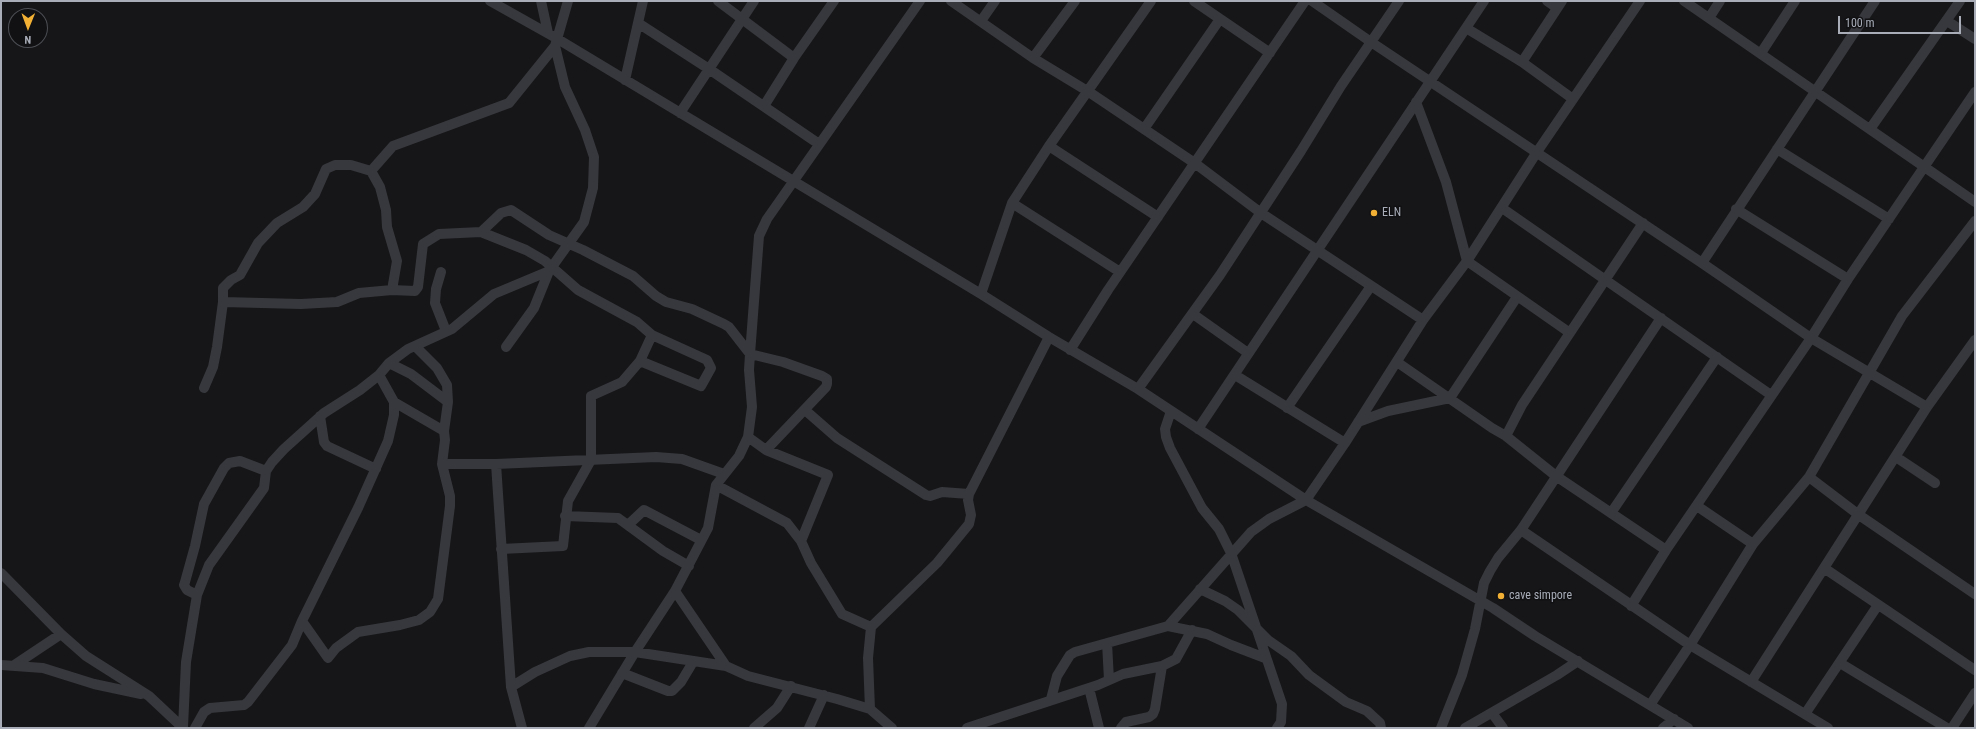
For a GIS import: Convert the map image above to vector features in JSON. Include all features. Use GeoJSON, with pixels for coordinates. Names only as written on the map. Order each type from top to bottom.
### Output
{"type":"FeatureCollection","features":[{"type":"Feature","properties":{"kind":"street"},"geometry":{"type":"LineString","coordinates":[[490,1],[625,80],[981,294],[1070,350],[1138,389],[1306,500],[1480,600],[1578,662],[1688,728]]}},
{"type":"Feature","properties":{"kind":"street"},"geometry":{"type":"LineString","coordinates":[[506,347],[534,308],[550,269],[584,222],[593,188],[594,157],[585,130],[565,87],[553,39],[541,1]]}},
{"type":"Feature","properties":{"kind":"street"},"geometry":{"type":"LineString","coordinates":[[371,171],[393,146],[509,103],[553,39],[568,1]]}},
{"type":"Feature","properties":{"kind":"street"},"geometry":{"type":"LineString","coordinates":[[625,80],[643,1]]}},
{"type":"Feature","properties":{"kind":"street"},"geometry":{"type":"LineString","coordinates":[[718,1],[794,58]]}},
{"type":"Feature","properties":{"kind":"street"},"geometry":{"type":"LineString","coordinates":[[680,113],[754,1]]}},
{"type":"Feature","properties":{"kind":"street"},"geometry":{"type":"LineString","coordinates":[[764,106],[794,58],[834,1]]}},
{"type":"Feature","properties":{"kind":"street"},"geometry":{"type":"LineString","coordinates":[[589,728],[635,652],[675,591],[689,566],[708,528],[716,486],[739,456],[748,437],[752,407],[749,370],[759,236],[767,219],[920,1]]}},
{"type":"Feature","properties":{"kind":"street"},"geometry":{"type":"LineString","coordinates":[[951,1],[982,21],[1033,58],[1089,92],[1196,164],[1261,213],[1423,320]]}},
{"type":"Feature","properties":{"kind":"street"},"geometry":{"type":"LineString","coordinates":[[982,21],[995,1]]}},
{"type":"Feature","properties":{"kind":"street"},"geometry":{"type":"LineString","coordinates":[[1033,58],[1075,1]]}},
{"type":"Feature","properties":{"kind":"street"},"geometry":{"type":"LineString","coordinates":[[981,294],[1012,203],[1049,146],[1089,92],[1151,1]]}},
{"type":"Feature","properties":{"kind":"street"},"geometry":{"type":"LineString","coordinates":[[1194,1],[1270,54]]}},
{"type":"Feature","properties":{"kind":"street"},"geometry":{"type":"LineString","coordinates":[[1070,350],[1120,272],[1196,164],[1305,1]]}},
{"type":"Feature","properties":{"kind":"street"},"geometry":{"type":"LineString","coordinates":[[1312,1],[1371,42],[1702,262],[1811,338],[1927,407]]}},
{"type":"Feature","properties":{"kind":"street"},"geometry":{"type":"LineString","coordinates":[[1138,389],[1193,314],[1261,213],[1341,86],[1399,1]]}},
{"type":"Feature","properties":{"kind":"street"},"geometry":{"type":"LineString","coordinates":[[1198,429],[1235,376],[1248,354],[1484,1]]}},
{"type":"Feature","properties":{"kind":"street"},"geometry":{"type":"LineString","coordinates":[[1522,62],[1560,4],[1547,1]]}},
{"type":"Feature","properties":{"kind":"street"},"geometry":{"type":"LineString","coordinates":[[1168,626],[1251,532],[1269,519],[1306,500],[1345,443],[1423,320],[1467,261],[1537,152],[1640,1]]}},
{"type":"Feature","properties":{"kind":"street"},"geometry":{"type":"LineString","coordinates":[[1684,1],[1975,202]]}},
{"type":"Feature","properties":{"kind":"street"},"geometry":{"type":"LineString","coordinates":[[1709,18],[1720,1]]}},
{"type":"Feature","properties":{"kind":"street"},"geometry":{"type":"LineString","coordinates":[[1761,53],[1795,1]]}},
{"type":"Feature","properties":{"kind":"street"},"geometry":{"type":"LineString","coordinates":[[1702,262],[1875,1]]}},
{"type":"Feature","properties":{"kind":"street"},"geometry":{"type":"LineString","coordinates":[[1870,129],[1947,22],[1960,1]]}},
{"type":"Feature","properties":{"kind":"street"},"geometry":{"type":"LineString","coordinates":[[1144,129],[1220,19]]}},
{"type":"Feature","properties":{"kind":"street"},"geometry":{"type":"LineString","coordinates":[[1947,22],[1975,39]]}},
{"type":"Feature","properties":{"kind":"street"},"geometry":{"type":"LineString","coordinates":[[638,23],[709,68],[819,144]]}},
{"type":"Feature","properties":{"kind":"street"},"geometry":{"type":"LineString","coordinates":[[1466,28],[1522,62],[1573,99]]}},
{"type":"Feature","properties":{"kind":"street"},"geometry":{"type":"LineString","coordinates":[[1631,606],[1666,550],[1811,338],[1848,279],[1925,168],[1975,92]]}},
{"type":"Feature","properties":{"kind":"street"},"geometry":{"type":"LineString","coordinates":[[1416,102],[1446,182],[1467,261],[1570,333]]}},
{"type":"Feature","properties":{"kind":"street"},"geometry":{"type":"LineString","coordinates":[[1049,146],[1158,217]]}},
{"type":"Feature","properties":{"kind":"street"},"geometry":{"type":"LineString","coordinates":[[1777,149],[1889,219]]}},
{"type":"Feature","properties":{"kind":"street"},"geometry":{"type":"LineString","coordinates":[[204,388],[213,367],[223,302],[223,288],[231,280],[240,275],[258,244],[277,222],[303,207],[314,194],[326,169],[334,165],[351,165],[371,171],[380,187],[386,210],[387,227],[397,261],[392,290]]}},
{"type":"Feature","properties":{"kind":"street"},"geometry":{"type":"LineString","coordinates":[[1012,203],[1120,272]]}},
{"type":"Feature","properties":{"kind":"street"},"geometry":{"type":"LineString","coordinates":[[1502,208],[1771,395]]}},
{"type":"Feature","properties":{"kind":"street"},"geometry":{"type":"LineString","coordinates":[[1736,209],[1848,279]]}},
{"type":"Feature","properties":{"kind":"street"},"geometry":{"type":"LineString","coordinates":[[481,232],[501,214],[511,210],[549,235],[633,276],[656,296],[666,302],[692,309],[729,327],[750,354],[783,362],[827,379],[826,387],[766,450]]}},
{"type":"Feature","properties":{"kind":"street"},"geometry":{"type":"LineString","coordinates":[[1650,705],[1690,645],[1753,544],[1809,477],[1902,316],[1916,295],[1975,220]]}},
{"type":"Feature","properties":{"kind":"street"},"geometry":{"type":"LineString","coordinates":[[1506,436],[1522,404],[1643,223]]}},
{"type":"Feature","properties":{"kind":"street"},"geometry":{"type":"LineString","coordinates":[[223,302],[308,304],[337,302],[359,293],[392,290],[413,291],[416,290],[423,244],[439,234],[481,232],[526,250],[578,290],[637,322],[652,335],[708,360],[711,368],[701,386],[640,361]]}},
{"type":"Feature","properties":{"kind":"street"},"geometry":{"type":"LineString","coordinates":[[183,728],[186,662],[197,595],[209,565],[264,488],[266,471],[284,449],[320,416],[349,398],[379,375],[389,363],[408,349],[446,331],[494,294],[550,269]]}},
{"type":"Feature","properties":{"kind":"street"},"geometry":{"type":"LineString","coordinates":[[441,272],[436,289],[435,303],[446,331]]}},
{"type":"Feature","properties":{"kind":"street"},"geometry":{"type":"LineString","coordinates":[[1287,408],[1371,286]]}},
{"type":"Feature","properties":{"kind":"street"},"geometry":{"type":"LineString","coordinates":[[1358,422],[1388,412],[1450,398],[1517,297]]}},
{"type":"Feature","properties":{"kind":"street"},"geometry":{"type":"LineString","coordinates":[[1193,314],[1248,354]]}},
{"type":"Feature","properties":{"kind":"street"},"geometry":{"type":"LineString","coordinates":[[1442,728],[1462,675],[1475,629],[1484,583],[1498,558],[1521,530],[1661,318]]}},
{"type":"Feature","properties":{"kind":"street"},"geometry":{"type":"LineString","coordinates":[[501,550],[561,547],[564,542],[565,516],[568,502],[591,460],[591,396],[622,382],[629,376],[640,361],[652,335]]}},
{"type":"Feature","properties":{"kind":"street"},"geometry":{"type":"LineString","coordinates":[[870,709],[868,658],[871,627],[937,563],[969,524],[971,515],[968,500],[970,494],[1049,337]]}},
{"type":"Feature","properties":{"kind":"street"},"geometry":{"type":"LineString","coordinates":[[1751,682],[1927,407],[1975,340]]}},
{"type":"Feature","properties":{"kind":"street"},"geometry":{"type":"LineString","coordinates":[[302,621],[328,658],[336,648],[358,632],[400,625],[419,620],[435,606],[438,599],[445,558],[450,506],[450,496],[442,464],[448,402],[447,384],[437,368],[415,346]]}},
{"type":"Feature","properties":{"kind":"street"},"geometry":{"type":"LineString","coordinates":[[1612,513],[1717,357]]}},
{"type":"Feature","properties":{"kind":"street"},"geometry":{"type":"LineString","coordinates":[[1397,362],[1506,436],[1556,476],[1666,550]]}},
{"type":"Feature","properties":{"kind":"street"},"geometry":{"type":"LineString","coordinates":[[389,363],[411,374],[448,402]]}},
{"type":"Feature","properties":{"kind":"street"},"geometry":{"type":"LineString","coordinates":[[195,728],[204,712],[210,708],[244,705],[248,702],[292,646],[302,621],[358,508],[388,441],[394,415],[394,402],[379,375]]}},
{"type":"Feature","properties":{"kind":"street"},"geometry":{"type":"LineString","coordinates":[[1235,376],[1345,443]]}},
{"type":"Feature","properties":{"kind":"street"},"geometry":{"type":"LineString","coordinates":[[394,402],[444,431]]}},
{"type":"Feature","properties":{"kind":"street"},"geometry":{"type":"LineString","coordinates":[[805,410],[837,438],[926,495],[930,496],[942,492],[970,494]]}},
{"type":"Feature","properties":{"kind":"street"},"geometry":{"type":"LineString","coordinates":[[1171,411],[1165,429],[1170,448],[1202,508],[1218,529],[1231,553],[1265,658],[1282,704],[1281,722],[1277,728]]}},
{"type":"Feature","properties":{"kind":"street"},"geometry":{"type":"LineString","coordinates":[[320,416],[324,442],[327,446],[376,469]]}},
{"type":"Feature","properties":{"kind":"street"},"geometry":{"type":"LineString","coordinates":[[748,437],[766,450],[828,475],[801,541]]}},
{"type":"Feature","properties":{"kind":"street"},"geometry":{"type":"LineString","coordinates":[[442,464],[496,464],[656,457],[676,458],[724,474]]}},
{"type":"Feature","properties":{"kind":"street"},"geometry":{"type":"LineString","coordinates":[[1896,457],[1935,483]]}},
{"type":"Feature","properties":{"kind":"street"},"geometry":{"type":"LineString","coordinates":[[197,595],[187,590],[184,585],[195,546],[204,504],[224,468],[229,463],[240,461],[266,471]]}},
{"type":"Feature","properties":{"kind":"street"},"geometry":{"type":"LineString","coordinates":[[496,464],[510,687],[522,728]]}},
{"type":"Feature","properties":{"kind":"street"},"geometry":{"type":"LineString","coordinates":[[1809,477],[1859,515],[1975,594]]}},
{"type":"Feature","properties":{"kind":"street"},"geometry":{"type":"LineString","coordinates":[[716,486],[787,523],[801,541],[810,563],[842,614],[871,627]]}},
{"type":"Feature","properties":{"kind":"street"},"geometry":{"type":"LineString","coordinates":[[1697,506],[1753,544]]}},
{"type":"Feature","properties":{"kind":"street"},"geometry":{"type":"LineString","coordinates":[[628,525],[644,510],[701,540]]}},
{"type":"Feature","properties":{"kind":"street"},"geometry":{"type":"LineString","coordinates":[[565,516],[618,518],[663,550],[689,566]]}},
{"type":"Feature","properties":{"kind":"street"},"geometry":{"type":"LineString","coordinates":[[1521,530],[1690,645],[1828,728]]}},
{"type":"Feature","properties":{"kind":"street"},"geometry":{"type":"LineString","coordinates":[[1824,568],[1975,670]]}},
{"type":"Feature","properties":{"kind":"street"},"geometry":{"type":"LineString","coordinates":[[1,573],[61,634],[86,656],[149,696],[183,728]]}},
{"type":"Feature","properties":{"kind":"street"},"geometry":{"type":"LineString","coordinates":[[1200,589],[1224,601],[1268,640],[1291,656],[1309,675],[1331,692],[1346,702],[1367,711],[1380,723],[1381,728]]}},
{"type":"Feature","properties":{"kind":"street"},"geometry":{"type":"LineString","coordinates":[[675,591],[726,666]]}},
{"type":"Feature","properties":{"kind":"street"},"geometry":{"type":"LineString","coordinates":[[1805,714],[1878,605]]}},
{"type":"Feature","properties":{"kind":"street"},"geometry":{"type":"LineString","coordinates":[[1051,699],[1057,676],[1070,656],[1075,652],[1168,626],[1207,634],[1231,646],[1265,658]]}},
{"type":"Feature","properties":{"kind":"street"},"geometry":{"type":"LineString","coordinates":[[967,728],[1051,699],[1089,688],[1134,670],[1162,666],[1176,659],[1192,630]]}},
{"type":"Feature","properties":{"kind":"street"},"geometry":{"type":"LineString","coordinates":[[13,666],[61,634]]}},
{"type":"Feature","properties":{"kind":"street"},"geometry":{"type":"LineString","coordinates":[[1107,643],[1109,680]]}},
{"type":"Feature","properties":{"kind":"street"},"geometry":{"type":"LineString","coordinates":[[510,687],[535,672],[570,656],[589,652],[635,652],[726,666],[748,676],[791,686],[870,709],[892,728]]}},
{"type":"Feature","properties":{"kind":"street"},"geometry":{"type":"LineString","coordinates":[[622,673],[672,691],[681,682],[693,662]]}},
{"type":"Feature","properties":{"kind":"street"},"geometry":{"type":"LineString","coordinates":[[1465,728],[1578,662]]}},
{"type":"Feature","properties":{"kind":"street"},"geometry":{"type":"LineString","coordinates":[[1840,663],[1947,728]]}},
{"type":"Feature","properties":{"kind":"street"},"geometry":{"type":"LineString","coordinates":[[1,665],[43,668],[94,684],[149,696]]}},
{"type":"Feature","properties":{"kind":"street"},"geometry":{"type":"LineString","coordinates":[[1121,728],[1126,722],[1149,717],[1153,714],[1162,666]]}},
{"type":"Feature","properties":{"kind":"street"},"geometry":{"type":"LineString","coordinates":[[754,728],[777,708],[791,686]]}},
{"type":"Feature","properties":{"kind":"street"},"geometry":{"type":"LineString","coordinates":[[1089,688],[1099,728]]}},
{"type":"Feature","properties":{"kind":"street"},"geometry":{"type":"LineString","coordinates":[[1952,728],[1975,693]]}},
{"type":"Feature","properties":{"kind":"street"},"geometry":{"type":"LineString","coordinates":[[809,728],[824,695]]}},
{"type":"Feature","properties":{"kind":"street"},"geometry":{"type":"LineString","coordinates":[[1492,713],[1503,728]]}},
{"type":"Feature","properties":{"kind":"street"},"geometry":{"type":"LineString","coordinates":[[1663,728],[1674,719]]}},
{"type":"Feature","properties":{"kind":"place","name":"ELN"},"geometry":{"type":"Point","coordinates":[1374,213]}},
{"type":"Feature","properties":{"kind":"place","name":"cave simpore"},"geometry":{"type":"Point","coordinates":[1501,596]}}]}
